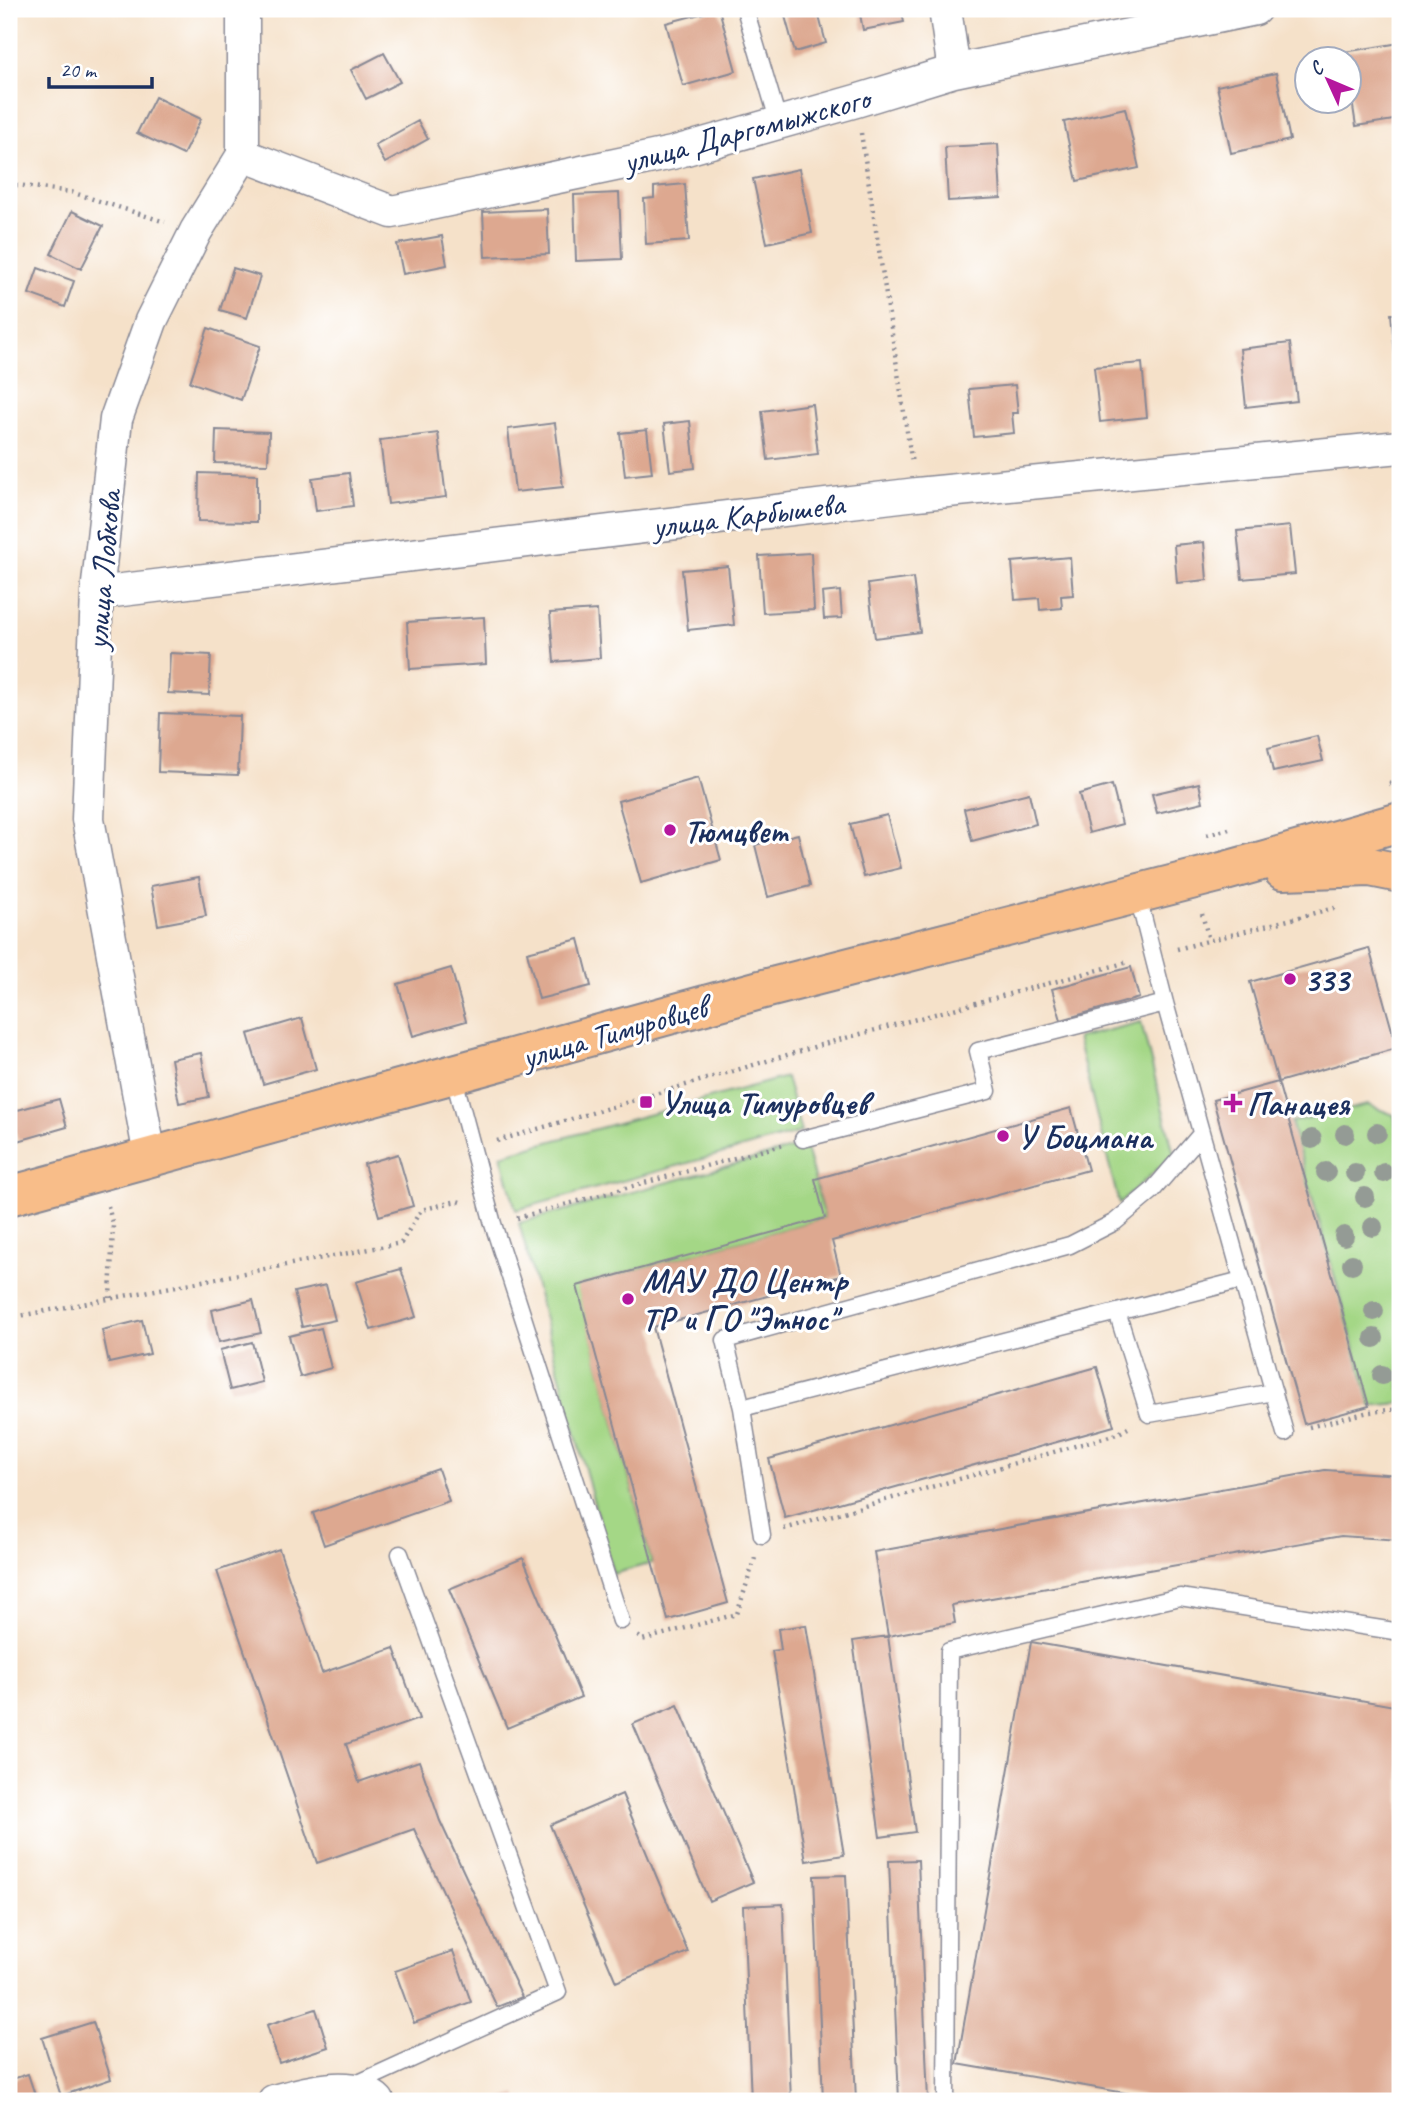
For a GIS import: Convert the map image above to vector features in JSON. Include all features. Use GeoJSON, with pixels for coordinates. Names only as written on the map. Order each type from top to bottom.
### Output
{"type":"FeatureCollection","features":[{"type":"Feature","properties":{"kind":"main road","name":"улица Тимуровцев"},"geometry":{"type":"LineString","coordinates":[[9,1196],[760,990],[1222,872],[1400,822]]}},
{"type":"Feature","properties":{"kind":"main road","name":"улица Тимуровцев"},"geometry":{"type":"LineString","coordinates":[[1222,872],[1370,867],[1400,873]]}},
{"type":"Feature","properties":{"kind":"street"},"geometry":{"type":"LineString","coordinates":[[243,9],[243,155]]}},
{"type":"Feature","properties":{"kind":"street"},"geometry":{"type":"LineString","coordinates":[[945,9],[954,71]]}},
{"type":"Feature","properties":{"kind":"street","name":"улица Даргомыжского"},"geometry":{"type":"LineString","coordinates":[[243,155],[392,212],[672,153],[954,71],[1255,9]]}},
{"type":"Feature","properties":{"kind":"street","name":"улица Лобкова"},"geometry":{"type":"LineString","coordinates":[[150,1156],[88,819],[97,593],[116,419],[151,321],[196,231],[243,155]]}},
{"type":"Feature","properties":{"kind":"street","name":"улица Карбышева"},"geometry":{"type":"LineString","coordinates":[[97,593],[917,494],[1400,447]]}},
{"type":"Feature","properties":{"kind":"street"},"geometry":{"type":"LineString","coordinates":[[274,2101],[293,2095],[348,2088],[361,2090],[378,2101]]}},
{"type":"Feature","properties":{"kind":"lane"},"geometry":{"type":"LineString","coordinates":[[745,9],[779,123]]}},
{"type":"Feature","properties":{"kind":"lane"},"geometry":{"type":"LineString","coordinates":[[1138,893],[1165,1003],[1286,1433]]}},
{"type":"Feature","properties":{"kind":"lane"},"geometry":{"type":"LineString","coordinates":[[803,1139],[988,1091],[978,1051],[1165,1003]]}},
{"type":"Feature","properties":{"kind":"lane"},"geometry":{"type":"LineString","coordinates":[[453,1075],[493,1224],[621,1620]]}},
{"type":"Feature","properties":{"kind":"lane"},"geometry":{"type":"LineString","coordinates":[[762,1535],[742,1408],[725,1340],[1070,1245],[1115,1222],[1152,1191],[1201,1134]]}},
{"type":"Feature","properties":{"kind":"lane"},"geometry":{"type":"LineString","coordinates":[[742,1408],[1242,1280]]}},
{"type":"Feature","properties":{"kind":"lane"},"geometry":{"type":"LineString","coordinates":[[1117,1312],[1150,1415],[1274,1392]]}},
{"type":"Feature","properties":{"kind":"lane"},"geometry":{"type":"LineString","coordinates":[[348,2088],[558,1992],[400,1554]]}},
{"type":"Feature","properties":{"kind":"lane"},"geometry":{"type":"LineString","coordinates":[[946,2101],[949,1651],[1180,1597],[1400,1632]]}},
{"type":"Feature","properties":{"kind":"path"},"geometry":{"type":"LineString","coordinates":[[856,101],[917,494]]}},
{"type":"Feature","properties":{"kind":"path"},"geometry":{"type":"LineString","coordinates":[[9,184],[71,192],[196,231]]}},
{"type":"Feature","properties":{"kind":"path"},"geometry":{"type":"LineString","coordinates":[[473,1148],[831,1042],[1347,905]]}},
{"type":"Feature","properties":{"kind":"path"},"geometry":{"type":"LineString","coordinates":[[9,1318],[401,1243],[421,1210],[457,1200],[493,1224],[803,1139]]}},
{"type":"Feature","properties":{"kind":"path"},"geometry":{"type":"LineString","coordinates":[[100,1170],[113,1225],[110,1298]]}},
{"type":"Feature","properties":{"kind":"path"},"geometry":{"type":"LineString","coordinates":[[1286,1433],[1369,1412],[1400,1409]]}},
{"type":"Feature","properties":{"kind":"path"},"geometry":{"type":"LineString","coordinates":[[621,1620],[642,1640],[737,1614],[762,1535],[1117,1434],[1150,1415]]}},
{"type":"Feature","properties":{"kind":"green space"},"geometry":{"type":"Polygon","coordinates":[[[1141,1022],[1174,1154],[1119,1204],[1077,1038],[1141,1022]]]}},
{"type":"Feature","properties":{"kind":"green space"},"geometry":{"type":"Polygon","coordinates":[[[786,1077],[801,1132],[516,1210],[501,1155],[786,1077]]]}},
{"type":"Feature","properties":{"kind":"green space"},"geometry":{"type":"Polygon","coordinates":[[[1368,1105],[1394,1115],[1400,1144],[1400,1403],[1371,1406],[1291,1122],[1368,1105]]]}},
{"type":"Feature","properties":{"kind":"green space"},"geometry":{"type":"Polygon","coordinates":[[[805,1145],[825,1218],[578,1286],[652,1563],[613,1574],[519,1223],[805,1145]]]}},
{"type":"Feature","properties":{"kind":"building"},"geometry":{"type":"Polygon","coordinates":[[[719,9],[736,71],[683,86],[666,23],[719,9]]]}},
{"type":"Feature","properties":{"kind":"building"},"geometry":{"type":"Polygon","coordinates":[[[783,9],[817,9],[826,43],[795,52],[783,9]]]}},
{"type":"Feature","properties":{"kind":"building"},"geometry":{"type":"Polygon","coordinates":[[[859,9],[901,9],[904,22],[863,30],[859,9]]]}},
{"type":"Feature","properties":{"kind":"building"},"geometry":{"type":"Polygon","coordinates":[[[1400,43],[1400,119],[1356,126],[1354,116],[1364,116],[1364,49],[1400,43]]]}},
{"type":"Feature","properties":{"kind":"building"},"geometry":{"type":"Polygon","coordinates":[[[384,53],[400,82],[366,99],[351,70],[384,53]]]}},
{"type":"Feature","properties":{"kind":"building"},"geometry":{"type":"Polygon","coordinates":[[[1276,73],[1290,140],[1231,153],[1217,86],[1276,73]]]}},
{"type":"Feature","properties":{"kind":"building"},"geometry":{"type":"Polygon","coordinates":[[[155,97],[201,119],[183,155],[137,133],[155,97]]]}},
{"type":"Feature","properties":{"kind":"building"},"geometry":{"type":"Polygon","coordinates":[[[1125,108],[1139,168],[1077,181],[1064,122],[1125,108]]]}},
{"type":"Feature","properties":{"kind":"building"},"geometry":{"type":"Polygon","coordinates":[[[418,121],[428,139],[385,163],[375,145],[418,121]]]}},
{"type":"Feature","properties":{"kind":"building"},"geometry":{"type":"Polygon","coordinates":[[[998,144],[1001,198],[948,201],[945,147],[998,144]]]}},
{"type":"Feature","properties":{"kind":"building"},"geometry":{"type":"Polygon","coordinates":[[[799,169],[812,233],[767,243],[753,179],[799,169]]]}},
{"type":"Feature","properties":{"kind":"building"},"geometry":{"type":"Polygon","coordinates":[[[685,184],[689,241],[646,244],[644,199],[654,198],[654,187],[685,184]]]}},
{"type":"Feature","properties":{"kind":"building"},"geometry":{"type":"Polygon","coordinates":[[[619,193],[622,259],[576,261],[574,195],[619,193]]]}},
{"type":"Feature","properties":{"kind":"building"},"geometry":{"type":"Polygon","coordinates":[[[547,209],[549,254],[485,257],[483,212],[547,209]]]}},
{"type":"Feature","properties":{"kind":"building"},"geometry":{"type":"Polygon","coordinates":[[[72,211],[103,226],[81,269],[51,254],[72,211]]]}},
{"type":"Feature","properties":{"kind":"building"},"geometry":{"type":"Polygon","coordinates":[[[442,236],[447,265],[403,274],[397,244],[442,236]]]}},
{"type":"Feature","properties":{"kind":"building"},"geometry":{"type":"Polygon","coordinates":[[[38,268],[74,281],[65,307],[29,294],[38,268]]]}},
{"type":"Feature","properties":{"kind":"building"},"geometry":{"type":"Polygon","coordinates":[[[233,268],[260,276],[247,318],[220,310],[233,268]]]}},
{"type":"Feature","properties":{"kind":"building"},"geometry":{"type":"Polygon","coordinates":[[[1391,314],[1400,314],[1398,385],[1391,314]]]}},
{"type":"Feature","properties":{"kind":"building"},"geometry":{"type":"Polygon","coordinates":[[[208,328],[260,346],[241,400],[190,382],[208,328]]]}},
{"type":"Feature","properties":{"kind":"building"},"geometry":{"type":"Polygon","coordinates":[[[1290,343],[1297,401],[1246,407],[1240,349],[1290,343]]]}},
{"type":"Feature","properties":{"kind":"building"},"geometry":{"type":"Polygon","coordinates":[[[1142,363],[1147,417],[1100,422],[1094,367],[1142,363]]]}},
{"type":"Feature","properties":{"kind":"building"},"geometry":{"type":"Polygon","coordinates":[[[1015,385],[1018,413],[1012,413],[1014,433],[974,437],[969,389],[1015,385]]]}},
{"type":"Feature","properties":{"kind":"building"},"geometry":{"type":"Polygon","coordinates":[[[812,404],[818,454],[768,460],[762,411],[812,404]]]}},
{"type":"Feature","properties":{"kind":"building"},"geometry":{"type":"Polygon","coordinates":[[[690,421],[695,468],[670,471],[664,424],[690,421]]]}},
{"type":"Feature","properties":{"kind":"building"},"geometry":{"type":"Polygon","coordinates":[[[555,423],[563,487],[515,492],[508,429],[555,423]]]}},
{"type":"Feature","properties":{"kind":"building"},"geometry":{"type":"Polygon","coordinates":[[[216,430],[269,432],[268,464],[215,463],[216,430]]]}},
{"type":"Feature","properties":{"kind":"building"},"geometry":{"type":"Polygon","coordinates":[[[647,430],[652,473],[625,476],[620,433],[647,430]]]}},
{"type":"Feature","properties":{"kind":"building"},"geometry":{"type":"Polygon","coordinates":[[[438,433],[446,497],[388,504],[380,440],[438,433]]]}},
{"type":"Feature","properties":{"kind":"building"},"geometry":{"type":"Polygon","coordinates":[[[199,473],[257,475],[257,522],[198,521],[199,473]]]}},
{"type":"Feature","properties":{"kind":"building"},"geometry":{"type":"Polygon","coordinates":[[[349,473],[353,506],[316,511],[312,478],[349,473]]]}},
{"type":"Feature","properties":{"kind":"building"},"geometry":{"type":"Polygon","coordinates":[[[1290,526],[1295,574],[1242,579],[1237,531],[1290,526]]]}},
{"type":"Feature","properties":{"kind":"building"},"geometry":{"type":"Polygon","coordinates":[[[1204,542],[1207,580],[1177,583],[1174,545],[1204,542]]]}},
{"type":"Feature","properties":{"kind":"building"},"geometry":{"type":"Polygon","coordinates":[[[811,553],[814,610],[763,613],[759,556],[811,553]]]}},
{"type":"Feature","properties":{"kind":"building"},"geometry":{"type":"Polygon","coordinates":[[[1070,557],[1073,595],[1061,596],[1062,608],[1040,610],[1039,598],[1015,600],[1012,562],[1070,557]]]}},
{"type":"Feature","properties":{"kind":"building"},"geometry":{"type":"Polygon","coordinates":[[[728,566],[734,625],[688,630],[682,570],[728,566]]]}},
{"type":"Feature","properties":{"kind":"building"},"geometry":{"type":"Polygon","coordinates":[[[913,578],[920,632],[875,638],[868,584],[913,578]]]}},
{"type":"Feature","properties":{"kind":"building"},"geometry":{"type":"Polygon","coordinates":[[[840,591],[842,618],[824,619],[822,593],[840,591]]]}},
{"type":"Feature","properties":{"kind":"building"},"geometry":{"type":"Polygon","coordinates":[[[597,610],[600,658],[554,662],[550,613],[597,610]]]}},
{"type":"Feature","properties":{"kind":"building"},"geometry":{"type":"Polygon","coordinates":[[[484,617],[486,664],[410,669],[407,622],[484,617]]]}},
{"type":"Feature","properties":{"kind":"building"},"geometry":{"type":"Polygon","coordinates":[[[170,653],[211,655],[209,695],[168,693],[170,653]]]}},
{"type":"Feature","properties":{"kind":"building"},"geometry":{"type":"Polygon","coordinates":[[[160,713],[240,716],[238,775],[158,772],[160,713]]]}},
{"type":"Feature","properties":{"kind":"building"},"geometry":{"type":"Polygon","coordinates":[[[1317,736],[1323,761],[1273,772],[1268,748],[1317,736]]]}},
{"type":"Feature","properties":{"kind":"building","name":"Тюмцвет"},"geometry":{"type":"Polygon","coordinates":[[[698,778],[721,860],[641,883],[618,801],[698,778]]]}},
{"type":"Feature","properties":{"kind":"building"},"geometry":{"type":"Polygon","coordinates":[[[1199,783],[1203,802],[1157,813],[1152,794],[1199,783]]]}},
{"type":"Feature","properties":{"kind":"building"},"geometry":{"type":"Polygon","coordinates":[[[1112,785],[1122,824],[1089,833],[1079,794],[1112,785]]]}},
{"type":"Feature","properties":{"kind":"building"},"geometry":{"type":"Polygon","coordinates":[[[1029,793],[1036,824],[972,841],[964,809],[1029,793]]]}},
{"type":"Feature","properties":{"kind":"building"},"geometry":{"type":"Polygon","coordinates":[[[887,815],[901,868],[864,877],[850,824],[887,815]]]}},
{"type":"Feature","properties":{"kind":"building"},"geometry":{"type":"Polygon","coordinates":[[[798,834],[810,886],[768,897],[755,845],[798,834]]]}},
{"type":"Feature","properties":{"kind":"building"},"geometry":{"type":"Polygon","coordinates":[[[199,877],[206,916],[158,925],[151,886],[199,877]]]}},
{"type":"Feature","properties":{"kind":"building"},"geometry":{"type":"Polygon","coordinates":[[[579,939],[591,986],[539,999],[527,952],[579,939]]]}},
{"type":"Feature","properties":{"kind":"building"},"geometry":{"type":"Polygon","coordinates":[[[1369,948],[1397,1048],[1278,1082],[1250,982],[1369,948]]]}},
{"type":"Feature","properties":{"kind":"building"},"geometry":{"type":"Polygon","coordinates":[[[1131,967],[1139,998],[1061,1020],[1052,989],[1131,967]]]}},
{"type":"Feature","properties":{"kind":"building"},"geometry":{"type":"Polygon","coordinates":[[[451,968],[466,1021],[413,1036],[398,984],[451,968]]]}},
{"type":"Feature","properties":{"kind":"building"},"geometry":{"type":"Polygon","coordinates":[[[302,1018],[316,1069],[263,1084],[248,1034],[302,1018]]]}},
{"type":"Feature","properties":{"kind":"building"},"geometry":{"type":"Polygon","coordinates":[[[201,1053],[209,1097],[179,1103],[171,1059],[201,1053]]]}},
{"type":"Feature","properties":{"kind":"building"},"geometry":{"type":"Polygon","coordinates":[[[1278,1082],[1369,1406],[1304,1424],[1213,1100],[1278,1082]]]}},
{"type":"Feature","properties":{"kind":"building"},"geometry":{"type":"Polygon","coordinates":[[[59,1099],[67,1127],[18,1141],[10,1112],[59,1099]]]}},
{"type":"Feature","properties":{"kind":"building"},"geometry":{"type":"Polygon","coordinates":[[[1071,1108],[1088,1170],[832,1241],[841,1276],[653,1327],[728,1603],[668,1620],[577,1286],[825,1218],[815,1179],[1071,1108]]]}},
{"type":"Feature","properties":{"kind":"building"},"geometry":{"type":"Polygon","coordinates":[[[398,1154],[413,1206],[379,1216],[364,1164],[398,1154]]]}},
{"type":"Feature","properties":{"kind":"building"},"geometry":{"type":"Polygon","coordinates":[[[401,1269],[416,1317],[371,1330],[356,1282],[401,1269]]]}},
{"type":"Feature","properties":{"kind":"building"},"geometry":{"type":"Polygon","coordinates":[[[326,1285],[335,1320],[302,1327],[294,1292],[326,1285]]]}},
{"type":"Feature","properties":{"kind":"building"},"geometry":{"type":"Polygon","coordinates":[[[253,1300],[261,1333],[219,1342],[212,1310],[253,1300]]]}},
{"type":"Feature","properties":{"kind":"building"},"geometry":{"type":"Polygon","coordinates":[[[142,1320],[150,1354],[109,1363],[102,1330],[142,1320]]]}},
{"type":"Feature","properties":{"kind":"building"},"geometry":{"type":"Polygon","coordinates":[[[321,1328],[331,1368],[300,1377],[289,1336],[321,1328]]]}},
{"type":"Feature","properties":{"kind":"building"},"geometry":{"type":"Polygon","coordinates":[[[252,1342],[262,1382],[230,1390],[220,1350],[252,1342]]]}},
{"type":"Feature","properties":{"kind":"building"},"geometry":{"type":"Polygon","coordinates":[[[1097,1367],[1114,1426],[785,1518],[769,1459],[1097,1367]]]}},
{"type":"Feature","properties":{"kind":"building"},"geometry":{"type":"Polygon","coordinates":[[[438,1469],[449,1501],[324,1545],[313,1513],[438,1469]]]}},
{"type":"Feature","properties":{"kind":"building"},"geometry":{"type":"Polygon","coordinates":[[[1325,1470],[1400,1475],[1400,1540],[1341,1536],[952,1605],[955,1623],[888,1636],[874,1552],[1325,1470]]]}},
{"type":"Feature","properties":{"kind":"building"},"geometry":{"type":"Polygon","coordinates":[[[279,1549],[322,1673],[394,1648],[419,1719],[346,1744],[359,1782],[419,1761],[440,1821],[522,1997],[497,2007],[414,1829],[317,1863],[217,1571],[279,1549]]]}},
{"type":"Feature","properties":{"kind":"building"},"geometry":{"type":"Polygon","coordinates":[[[523,1558],[581,1697],[507,1728],[449,1589],[523,1558]]]}},
{"type":"Feature","properties":{"kind":"building"},"geometry":{"type":"Polygon","coordinates":[[[806,1625],[844,1855],[806,1861],[772,1651],[781,1650],[778,1629],[806,1625]]]}},
{"type":"Feature","properties":{"kind":"building"},"geometry":{"type":"Polygon","coordinates":[[[888,1636],[915,1832],[880,1837],[853,1641],[888,1636]]]}},
{"type":"Feature","properties":{"kind":"building"},"geometry":{"type":"Polygon","coordinates":[[[1031,1642],[1400,1707],[1400,2101],[1172,2101],[957,2064],[1031,1642]]]}},
{"type":"Feature","properties":{"kind":"building"},"geometry":{"type":"Polygon","coordinates":[[[678,1705],[753,1882],[709,1901],[633,1724],[678,1705]]]}},
{"type":"Feature","properties":{"kind":"building"},"geometry":{"type":"Polygon","coordinates":[[[622,1794],[688,1952],[616,1982],[550,1825],[622,1794]]]}},
{"type":"Feature","properties":{"kind":"building"},"geometry":{"type":"Polygon","coordinates":[[[918,1860],[928,2101],[899,2101],[889,1861],[918,1860]]]}},
{"type":"Feature","properties":{"kind":"building"},"geometry":{"type":"Polygon","coordinates":[[[846,1875],[856,2101],[823,2101],[814,1876],[846,1875]]]}},
{"type":"Feature","properties":{"kind":"building"},"geometry":{"type":"Polygon","coordinates":[[[783,1904],[791,2101],[751,2101],[743,1906],[783,1904]]]}},
{"type":"Feature","properties":{"kind":"building"},"geometry":{"type":"Polygon","coordinates":[[[453,1951],[471,2002],[414,2023],[395,1971],[453,1951]]]}},
{"type":"Feature","properties":{"kind":"building"},"geometry":{"type":"Polygon","coordinates":[[[316,2009],[328,2047],[279,2063],[267,2025],[316,2009]]]}},
{"type":"Feature","properties":{"kind":"building"},"geometry":{"type":"Polygon","coordinates":[[[93,2022],[111,2079],[61,2096],[42,2038],[93,2022]]]}},
{"type":"Feature","properties":{"kind":"building"},"geometry":{"type":"Polygon","coordinates":[[[28,2074],[37,2101],[9,2101],[9,2080],[28,2074]]]}},
{"type":"Feature","properties":{"kind":"building"},"geometry":{"type":"Polygon","coordinates":[[[517,2094],[519,2101],[495,2101],[517,2094]]]}},
{"type":"Feature","properties":{"kind":"place","name":"Тюмцвет"},"geometry":{"type":"Point","coordinates":[670,830]}},
{"type":"Feature","properties":{"kind":"place","name":"333"},"geometry":{"type":"Point","coordinates":[1290,979]}},
{"type":"Feature","properties":{"kind":"place","name":"Улица Тимуровцев"},"geometry":{"type":"Point","coordinates":[646,1102]}},
{"type":"Feature","properties":{"kind":"place","name":"Панацея"},"geometry":{"type":"Point","coordinates":[1233,1103]}},
{"type":"Feature","properties":{"kind":"place","name":"У Боцмана"},"geometry":{"type":"Point","coordinates":[1003,1136]}},
{"type":"Feature","properties":{"kind":"place","name":"МАУ ДО Центр ТР и ГО \"Этнос\""},"geometry":{"type":"Point","coordinates":[628,1299]}}]}
